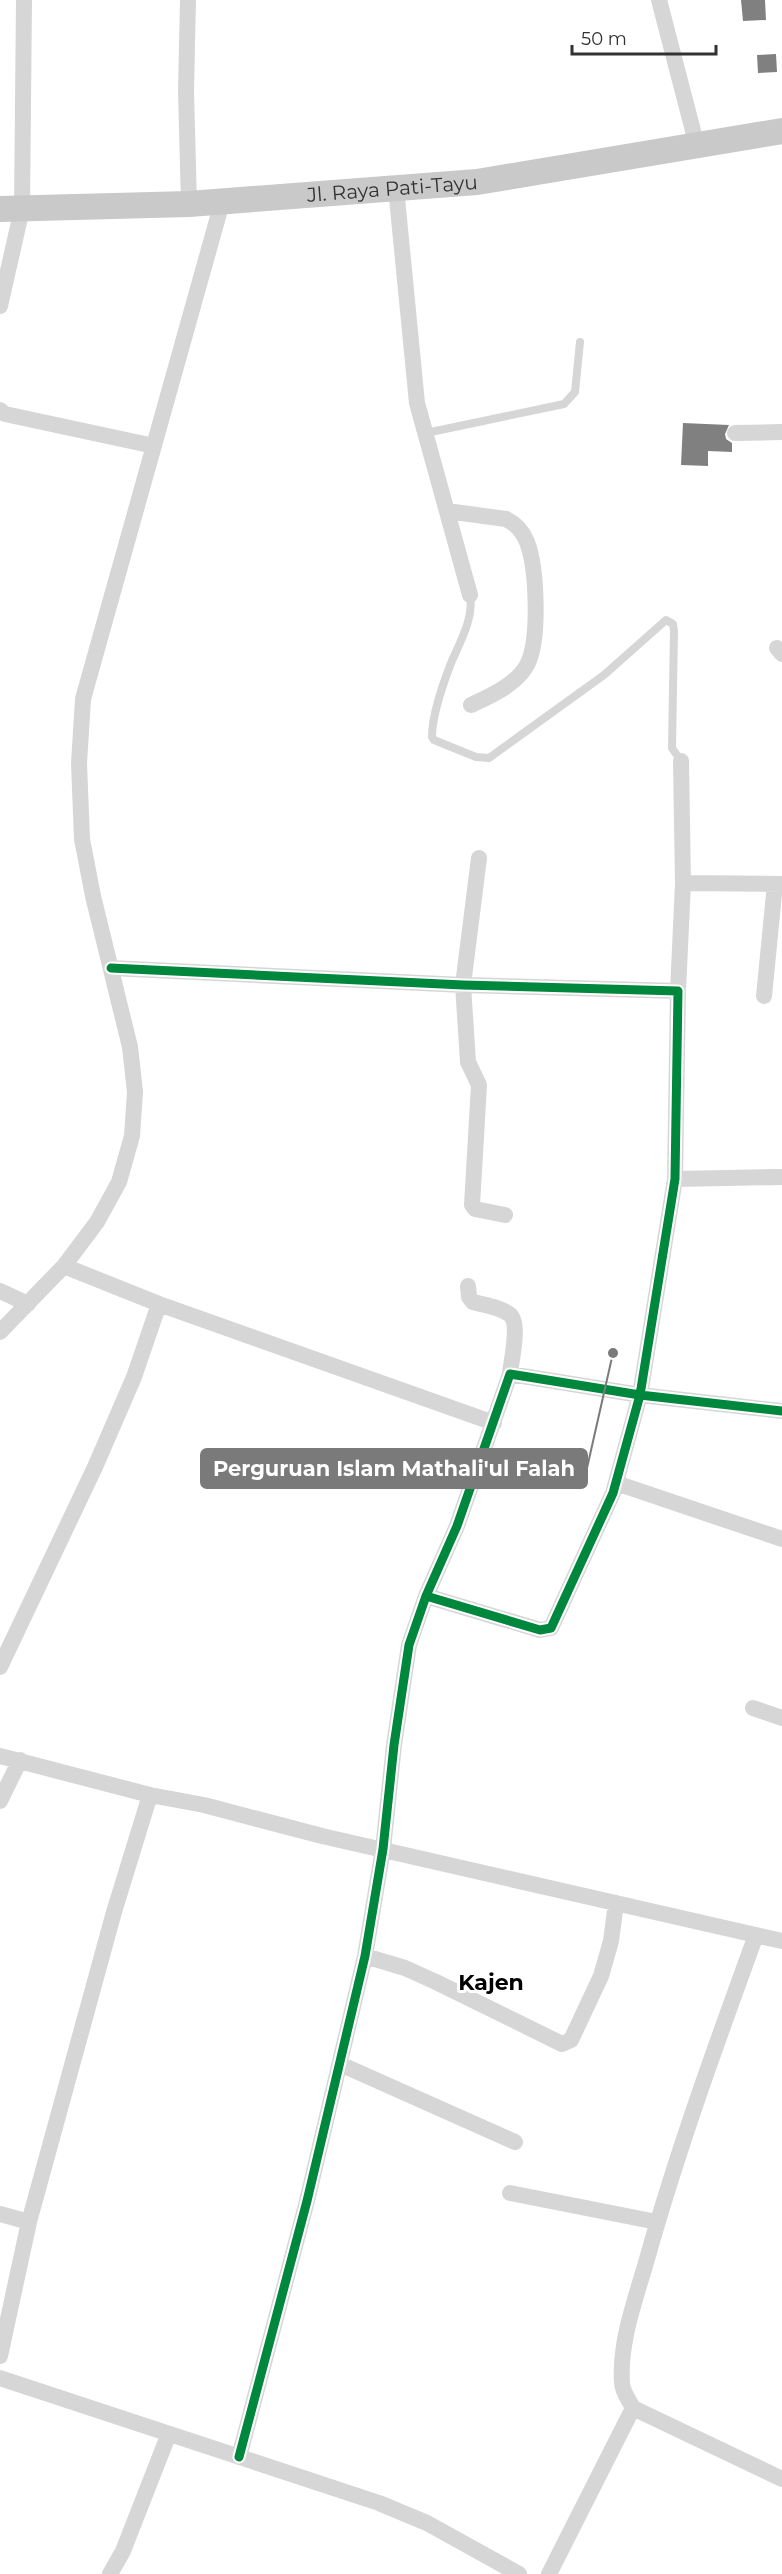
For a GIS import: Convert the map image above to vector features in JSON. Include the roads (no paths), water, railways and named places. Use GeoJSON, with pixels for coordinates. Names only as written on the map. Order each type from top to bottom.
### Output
{"type":"FeatureCollection","features":[{"type":"Feature","properties":{"kind":"main road","name":"Jl. Raya Pati-Tayu"},"geometry":{"type":"LineString","coordinates":[[11,209],[189,204],[223,199],[477,182],[782,131]]}},
{"type":"Feature","properties":{"kind":"street"},"geometry":{"type":"LineString","coordinates":[[0,306],[11,209],[24,0]]}},
{"type":"Feature","properties":{"kind":"street"},"geometry":{"type":"LineString","coordinates":[[188,0],[186,91],[189,204]]}},
{"type":"Feature","properties":{"kind":"street"},"geometry":{"type":"LineString","coordinates":[[659,0],[697,146]]}},
{"type":"Feature","properties":{"kind":"street"},"geometry":{"type":"LineString","coordinates":[[396,188],[417,403],[470,595]]}},
{"type":"Feature","properties":{"kind":"street"},"geometry":{"type":"LineString","coordinates":[[0,1332],[64,1266],[97,1222],[118,1182],[132,1136],[135,1092],[130,1047],[93,896],[82,839],[80,762],[83,699],[223,199]]}},
{"type":"Feature","properties":{"kind":"street"},"geometry":{"type":"LineString","coordinates":[[0,410],[5,414],[153,446]]}},
{"type":"Feature","properties":{"kind":"street"},"geometry":{"type":"LineString","coordinates":[[735,433],[782,432]]}},
{"type":"Feature","properties":{"kind":"street"},"geometry":{"type":"LineString","coordinates":[[447,511],[506,519],[513,522],[527,541],[534,576],[535,628],[528,664],[521,674],[509,684],[471,705]]}},
{"type":"Feature","properties":{"kind":"street"},"geometry":{"type":"LineString","coordinates":[[426,1596],[540,1630],[551,1628],[616,1483],[640,1395],[675,1179],[678,991],[683,883],[681,760]]}},
{"type":"Feature","properties":{"kind":"street"},"geometry":{"type":"LineString","coordinates":[[479,858],[463,985],[468,1062],[479,1086],[472,1205],[475,1209],[505,1215]]}},
{"type":"Feature","properties":{"kind":"street"},"geometry":{"type":"LineString","coordinates":[[683,883],[779,884],[764,996]]}},
{"type":"Feature","properties":{"kind":"street"},"geometry":{"type":"LineString","coordinates":[[111,968],[463,985],[678,991]]}},
{"type":"Feature","properties":{"kind":"street"},"geometry":{"type":"LineString","coordinates":[[675,1179],[782,1177]]}},
{"type":"Feature","properties":{"kind":"street"},"geometry":{"type":"LineString","coordinates":[[64,1266],[159,1304],[494,1423]]}},
{"type":"Feature","properties":{"kind":"street"},"geometry":{"type":"LineString","coordinates":[[239,2457],[280,2310],[365,1956],[384,1849],[394,1745],[409,1645],[426,1596],[457,1526],[510,1374],[514,1320],[508,1312],[471,1301],[468,1286]]}},
{"type":"Feature","properties":{"kind":"street"},"geometry":{"type":"LineString","coordinates":[[0,1290],[28,1304]]}},
{"type":"Feature","properties":{"kind":"street"},"geometry":{"type":"LineString","coordinates":[[0,1666],[95,1467],[134,1377],[159,1304]]}},
{"type":"Feature","properties":{"kind":"street"},"geometry":{"type":"LineString","coordinates":[[510,1374],[640,1395],[782,1411]]}},
{"type":"Feature","properties":{"kind":"street"},"geometry":{"type":"LineString","coordinates":[[616,1483],[782,1539]]}},
{"type":"Feature","properties":{"kind":"street"},"geometry":{"type":"LineString","coordinates":[[753,1708],[782,1718]]}},
{"type":"Feature","properties":{"kind":"street"},"geometry":{"type":"LineString","coordinates":[[0,1756],[150,1795],[204,1805],[493,1877],[756,1935],[780,1936]]}},
{"type":"Feature","properties":{"kind":"street"},"geometry":{"type":"LineString","coordinates":[[0,1801],[20,1760]]}},
{"type":"Feature","properties":{"kind":"street"},"geometry":{"type":"LineString","coordinates":[[0,2356],[28,2222],[114,1912],[150,1795]]}},
{"type":"Feature","properties":{"kind":"street"},"geometry":{"type":"LineString","coordinates":[[365,1956],[405,1968],[562,2044],[570,2040],[601,1976],[611,1941],[616,1903]]}},
{"type":"Feature","properties":{"kind":"street"},"geometry":{"type":"LineString","coordinates":[[756,1935],[693,2110],[657,2222],[631,2316],[622,2362],[622,2387],[633,2408],[780,2474]]}},
{"type":"Feature","properties":{"kind":"street"},"geometry":{"type":"LineString","coordinates":[[340,2064],[514,2142]]}},
{"type":"Feature","properties":{"kind":"street"},"geometry":{"type":"LineString","coordinates":[[510,2193],[657,2222]]}},
{"type":"Feature","properties":{"kind":"street"},"geometry":{"type":"LineString","coordinates":[[0,2214],[28,2222]]}},
{"type":"Feature","properties":{"kind":"street"},"geometry":{"type":"LineString","coordinates":[[0,2378],[168,2436],[379,2503],[427,2523],[519,2574]]}},
{"type":"Feature","properties":{"kind":"street"},"geometry":{"type":"LineString","coordinates":[[549,2574],[633,2408]]}},
{"type":"Feature","properties":{"kind":"street"},"geometry":{"type":"LineString","coordinates":[[110,2574],[123,2551],[168,2436]]}},
{"type":"Feature","properties":{"kind":"lane"},"geometry":{"type":"LineString","coordinates":[[426,433],[564,404],[575,392],[580,342]]}},
{"type":"Feature","properties":{"kind":"lane"},"geometry":{"type":"LineString","coordinates":[[470,595],[469,620],[450,667],[433,724],[432,737],[434,740],[476,757],[489,758],[604,675],[666,620],[673,624],[674,631],[672,748],[681,760]]}},
{"type":"Feature","properties":{"kind":"place","name":"Perguruan Islam Mathali'ul Falah"},"geometry":{"type":"Point","coordinates":[613,1353]}},
{"type":"Feature","properties":{"kind":"district","name":"Kajen"},"geometry":{"type":"Point","coordinates":[491,1982]}}]}
